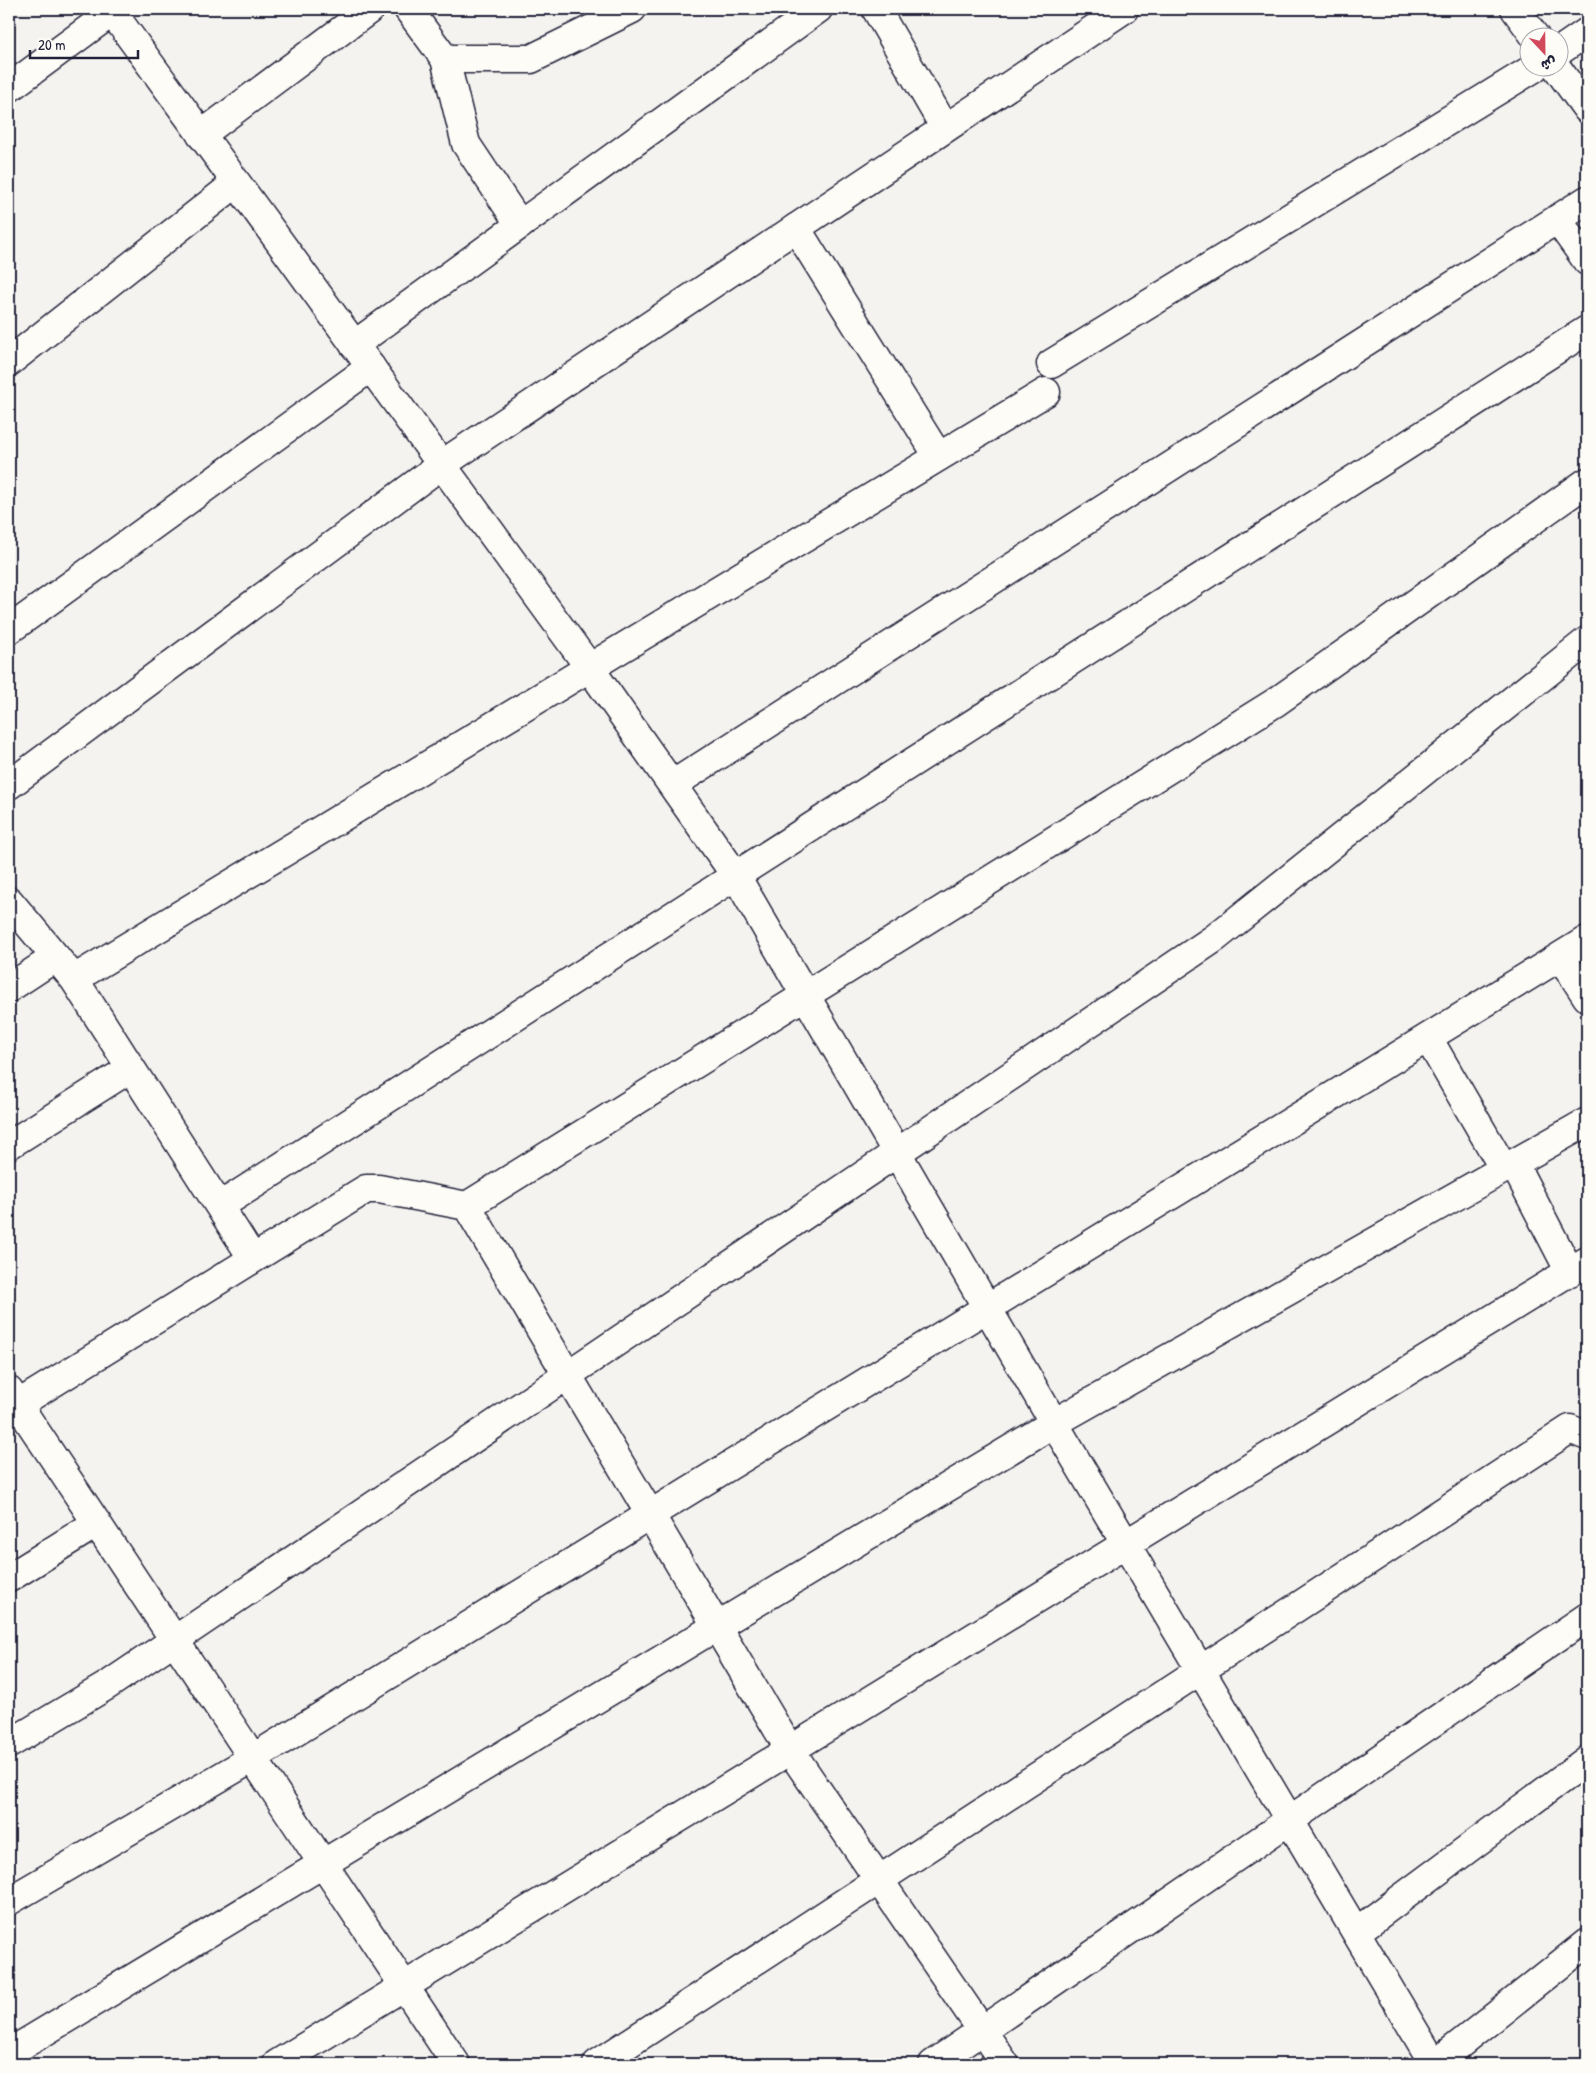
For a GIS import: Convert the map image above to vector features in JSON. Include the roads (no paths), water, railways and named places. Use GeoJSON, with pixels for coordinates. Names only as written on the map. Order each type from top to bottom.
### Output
{"type":"FeatureCollection","features":[{"type":"Feature","properties":{"kind":"street"},"geometry":{"type":"LineString","coordinates":[[201,135],[370,9]]}},
{"type":"Feature","properties":{"kind":"street"},"geometry":{"type":"LineString","coordinates":[[408,9],[446,58],[466,144],[520,225]]}},
{"type":"Feature","properties":{"kind":"street"},"geometry":{"type":"LineString","coordinates":[[446,58],[531,59],[632,9]]}},
{"type":"Feature","properties":{"kind":"street"},"geometry":{"type":"LineString","coordinates":[[354,345],[818,9]]}},
{"type":"Feature","properties":{"kind":"street"},"geometry":{"type":"LineString","coordinates":[[876,9],[945,128]]}},
{"type":"Feature","properties":{"kind":"street"},"geometry":{"type":"LineString","coordinates":[[9,785],[441,465],[1124,9]]}},
{"type":"Feature","properties":{"kind":"street"},"geometry":{"type":"LineString","coordinates":[[1515,9],[1529,28]]}},
{"type":"Feature","properties":{"kind":"street"},"geometry":{"type":"LineString","coordinates":[[9,88],[111,10],[589,667],[736,876],[1054,1423],[1434,2064],[1587,1943]]}},
{"type":"Feature","properties":{"kind":"street"},"geometry":{"type":"LineString","coordinates":[[1568,45],[1587,32]]}},
{"type":"Feature","properties":{"kind":"street"},"geometry":{"type":"LineString","coordinates":[[1051,364],[1518,78]]}},
{"type":"Feature","properties":{"kind":"street"},"geometry":{"type":"LineString","coordinates":[[1564,78],[1587,109]]}},
{"type":"Feature","properties":{"kind":"street"},"geometry":{"type":"LineString","coordinates":[[9,362],[236,183]]}},
{"type":"Feature","properties":{"kind":"street"},"geometry":{"type":"LineString","coordinates":[[672,785],[1587,200]]}},
{"type":"Feature","properties":{"kind":"street"},"geometry":{"type":"LineString","coordinates":[[1557,219],[1587,261]]}},
{"type":"Feature","properties":{"kind":"street"},"geometry":{"type":"LineString","coordinates":[[796,228],[938,456]]}},
{"type":"Feature","properties":{"kind":"street"},"geometry":{"type":"LineString","coordinates":[[220,1206],[1587,330]]}},
{"type":"Feature","properties":{"kind":"street"},"geometry":{"type":"LineString","coordinates":[[9,630],[371,367]]}},
{"type":"Feature","properties":{"kind":"street"},"geometry":{"type":"LineString","coordinates":[[74,979],[1046,392]]}},
{"type":"Feature","properties":{"kind":"street"},"geometry":{"type":"LineString","coordinates":[[456,2064],[97,1524],[12,1402],[253,1259],[366,1189],[379,1189],[467,1206],[1276,702],[1587,482]]}},
{"type":"Feature","properties":{"kind":"street"},"geometry":{"type":"LineString","coordinates":[[9,1744],[108,1685],[1215,938],[1587,641]]}},
{"type":"Feature","properties":{"kind":"street"},"geometry":{"type":"LineString","coordinates":[[9,901],[74,979],[253,1259]]}},
{"type":"Feature","properties":{"kind":"street"},"geometry":{"type":"LineString","coordinates":[[9,1901],[253,1758],[1587,940]]}},
{"type":"Feature","properties":{"kind":"street"},"geometry":{"type":"LineString","coordinates":[[1561,957],[1587,997]]}},
{"type":"Feature","properties":{"kind":"street"},"geometry":{"type":"LineString","coordinates":[[9,988],[56,958]]}},
{"type":"Feature","properties":{"kind":"street"},"geometry":{"type":"LineString","coordinates":[[277,2064],[1579,1266],[1509,1166],[1428,1038]]}},
{"type":"Feature","properties":{"kind":"street"},"geometry":{"type":"LineString","coordinates":[[9,1145],[132,1068]]}},
{"type":"Feature","properties":{"kind":"street"},"geometry":{"type":"LineString","coordinates":[[9,2053],[1054,1423],[1587,1122]]}},
{"type":"Feature","properties":{"kind":"street"},"geometry":{"type":"LineString","coordinates":[[467,1206],[790,1750],[1006,2064]]}},
{"type":"Feature","properties":{"kind":"street"},"geometry":{"type":"LineString","coordinates":[[597,2064],[1570,1429],[1587,1436]]}},
{"type":"Feature","properties":{"kind":"street"},"geometry":{"type":"LineString","coordinates":[[9,1578],[97,1524]]}},
{"type":"Feature","properties":{"kind":"street"},"geometry":{"type":"LineString","coordinates":[[933,2064],[1587,1617]]}},
{"type":"Feature","properties":{"kind":"street"},"geometry":{"type":"LineString","coordinates":[[1356,1932],[1587,1760]]}}]}
